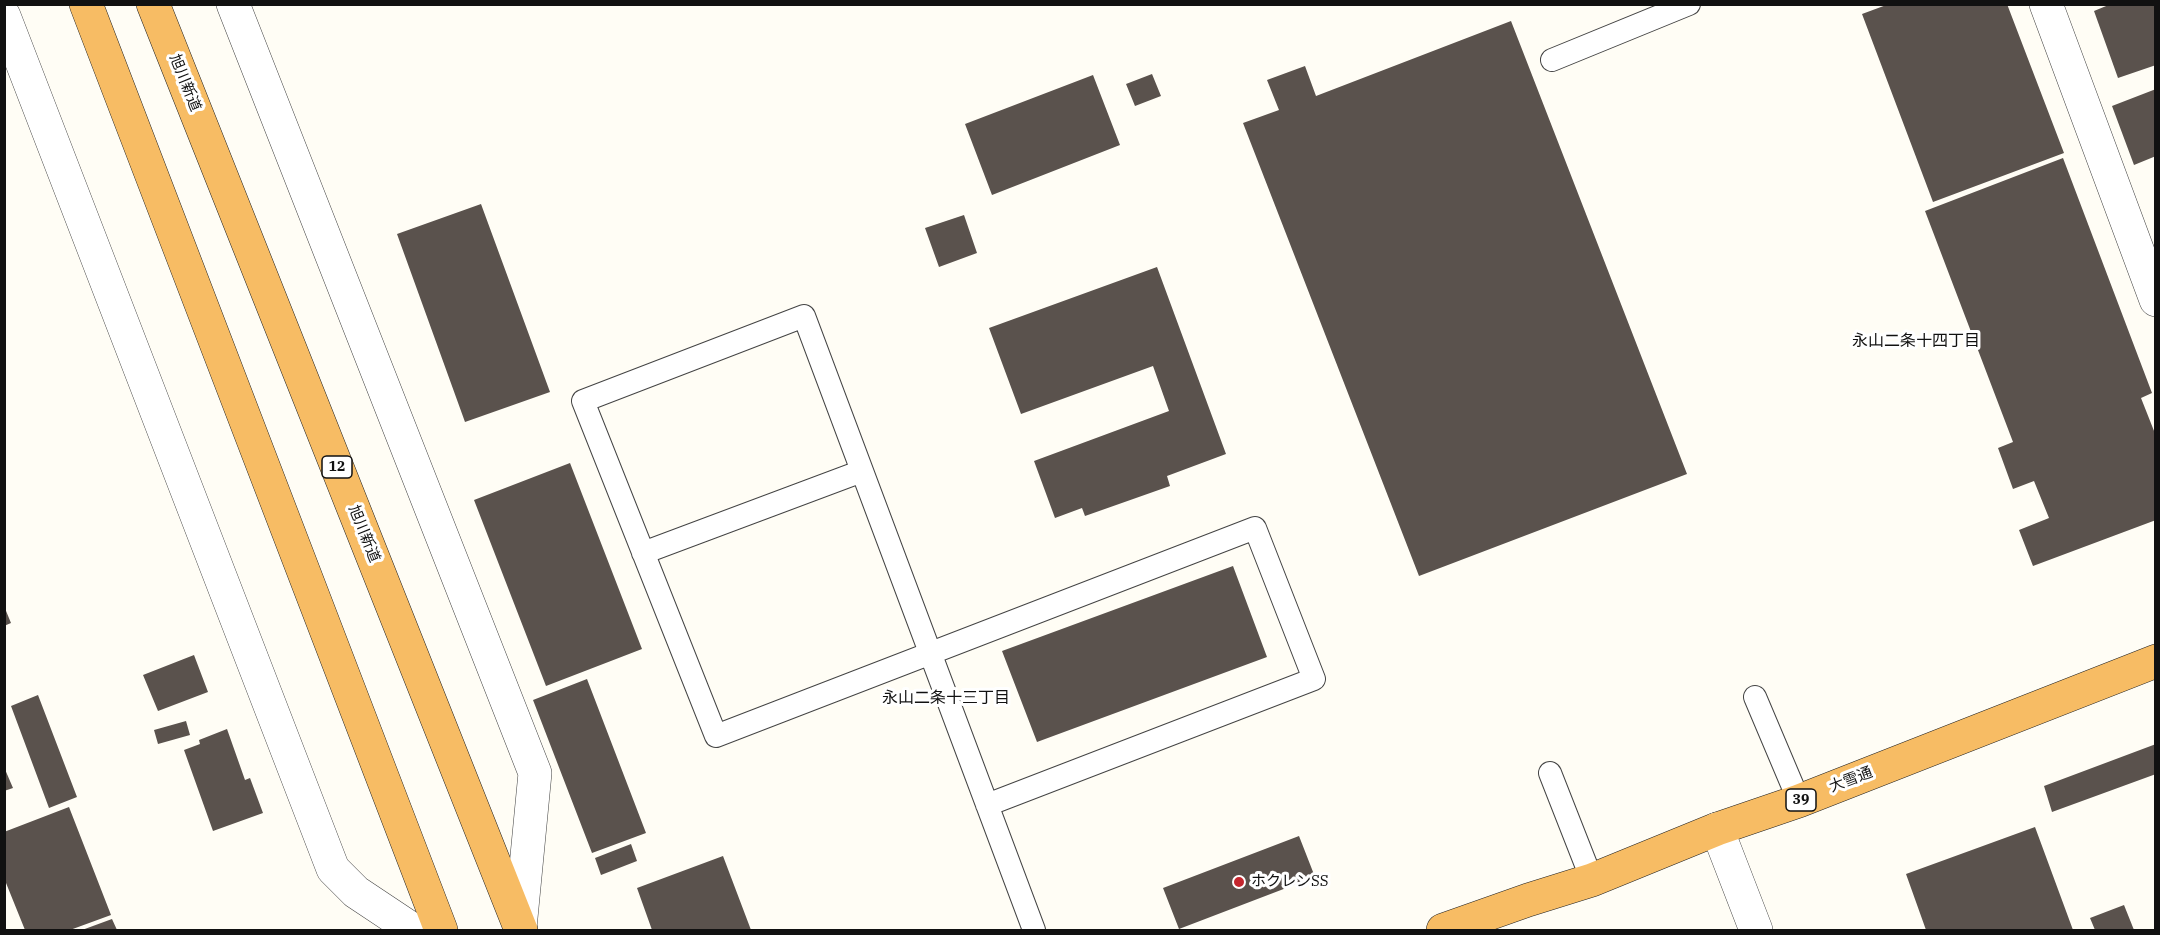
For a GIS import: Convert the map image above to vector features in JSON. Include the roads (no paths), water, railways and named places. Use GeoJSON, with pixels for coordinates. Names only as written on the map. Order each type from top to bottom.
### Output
{"type":"FeatureCollection","features":[{"type":"Feature","properties":{"kind":"highway"},"geometry":{"type":"LineString","coordinates":[[86,4],[441,930]]}},
{"type":"Feature","properties":{"kind":"highway","name":"旭川新道"},"geometry":{"type":"LineString","coordinates":[[153,4],[521,929]]}},
{"type":"Feature","properties":{"kind":"highway","name":"大雪通"},"geometry":{"type":"LineString","coordinates":[[1446,930],[1528,900],[1592,880],[2156,661]]}},
{"type":"Feature","properties":{"kind":"street"},"geometry":{"type":"LineString","coordinates":[[233,4],[535,773],[521,929]]}},
{"type":"Feature","properties":{"kind":"street"},"geometry":{"type":"LineString","coordinates":[[2046,4],[2156,300]]}},
{"type":"Feature","properties":{"kind":"street"},"geometry":{"type":"LineString","coordinates":[[4,16],[333,868],[356,892],[413,930]]}},
{"type":"Feature","properties":{"kind":"street"},"geometry":{"type":"LineString","coordinates":[[1717,830],[1756,930]]}},
{"type":"Feature","properties":{"kind":"lane"},"geometry":{"type":"LineString","coordinates":[[1552,60],[1689,4]]}},
{"type":"Feature","properties":{"kind":"lane"},"geometry":{"type":"LineString","coordinates":[[987,805],[1314,679],[1255,528],[930,654],[716,736],[583,400],[804,315],[930,654],[1034,930]]}},
{"type":"Feature","properties":{"kind":"lane"},"geometry":{"type":"LineString","coordinates":[[643,553],[862,471]]}},
{"type":"Feature","properties":{"kind":"lane"},"geometry":{"type":"LineString","coordinates":[[1755,697],[1799,801]]}},
{"type":"Feature","properties":{"kind":"lane"},"geometry":{"type":"LineString","coordinates":[[1550,772],[1592,880]]}},
{"type":"Feature","properties":{"kind":"place","name":"ホクレンSS"},"geometry":{"type":"Point","coordinates":[1239,882]}},
{"type":"Feature","properties":{"kind":"district","name":"永山二条十四丁目"},"geometry":{"type":"Point","coordinates":[1916,341]}},
{"type":"Feature","properties":{"kind":"district","name":"永山二条十三丁目"},"geometry":{"type":"Point","coordinates":[946,698]}}]}
